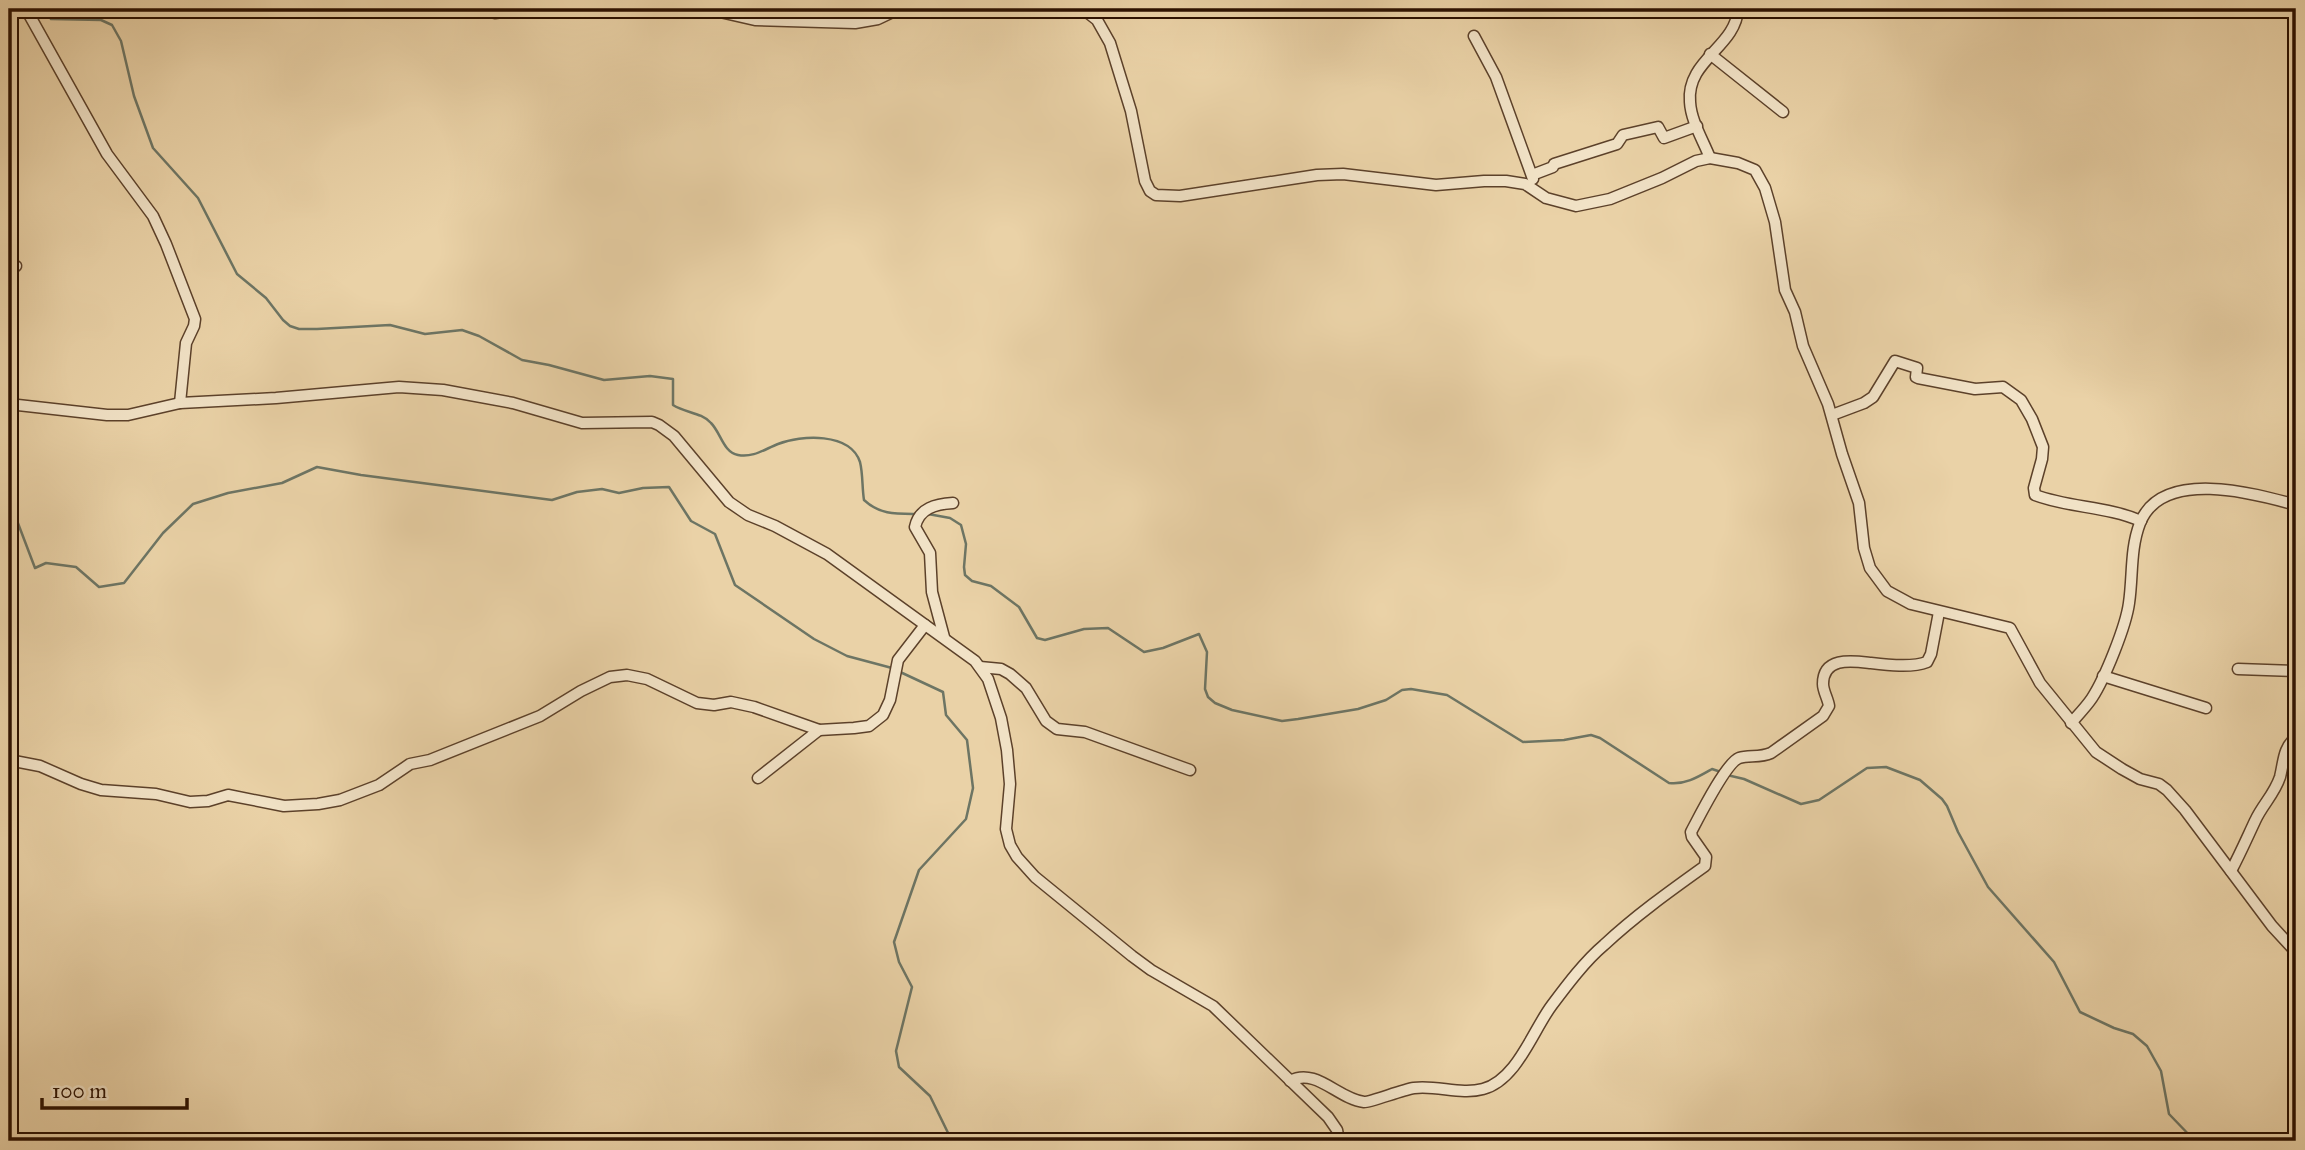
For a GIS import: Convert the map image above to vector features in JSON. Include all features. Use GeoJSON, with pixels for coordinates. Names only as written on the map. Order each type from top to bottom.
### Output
{"type":"FeatureCollection","features":[{"type":"Feature","properties":{"kind":"street"},"geometry":{"type":"LineString","coordinates":[[26,9],[107,154],[153,216],[166,244],[195,319],[186,343],[180,402]]}},
{"type":"Feature","properties":{"kind":"street"},"geometry":{"type":"LineString","coordinates":[[479,9],[495,13],[523,9]]}},
{"type":"Feature","properties":{"kind":"street"},"geometry":{"type":"LineString","coordinates":[[707,9],[755,20],[855,23],[878,19],[899,9]]}},
{"type":"Feature","properties":{"kind":"street"},"geometry":{"type":"LineString","coordinates":[[1083,9],[1098,15],[1110,44],[1130,111],[1145,181],[1153,194],[1180,196],[1331,173],[1436,185],[1484,180],[1506,181],[1525,184],[1546,198],[1570,205],[1597,203],[1662,178],[1696,161],[1710,158],[1749,166],[1755,170],[1760,176],[1774,222],[1785,289],[1795,312],[1803,346],[1832,415],[1861,513],[1864,548],[1870,568],[1894,596],[1911,604],[2003,624],[2010,628],[2040,683],[2071,723],[2096,751],[2112,764],[2167,790],[2272,926],[2296,951]]}},
{"type":"Feature","properties":{"kind":"street"},"geometry":{"type":"LineString","coordinates":[[1710,158],[1689,99],[1691,85],[1700,67],[1733,30],[1738,9]]}},
{"type":"Feature","properties":{"kind":"street"},"geometry":{"type":"LineString","coordinates":[[1474,36],[1496,77],[1538,192]]}},
{"type":"Feature","properties":{"kind":"street"},"geometry":{"type":"LineString","coordinates":[[1710,54],[1783,113]]}},
{"type":"Feature","properties":{"kind":"street"},"geometry":{"type":"LineString","coordinates":[[1532,175],[1553,167],[1554,164],[1617,144],[1623,135],[1658,127],[1664,138],[1697,126]]}},
{"type":"Feature","properties":{"kind":"street"},"geometry":{"type":"LineString","coordinates":[[1832,415],[1873,397],[1895,361],[1917,368],[1918,378],[1975,389],[2003,387],[2011,391],[2025,406],[2042,444],[2035,495],[2086,507],[2108,509],[2141,520]]}},
{"type":"Feature","properties":{"kind":"street"},"geometry":{"type":"LineString","coordinates":[[9,404],[107,415],[139,414],[180,402],[276,398],[400,387],[443,390],[513,403],[582,423],[656,423],[674,436],[729,502],[748,515],[827,554],[944,637],[980,667],[988,679],[1002,718],[1010,784],[1006,829],[1010,845],[1017,857],[1035,877],[1132,956],[1213,1006],[1290,1081],[1300,1087],[1328,1117],[1337,1130],[1339,1141]]}},
{"type":"Feature","properties":{"kind":"street"},"geometry":{"type":"LineString","coordinates":[[2071,723],[2092,697],[2103,676],[2129,605],[2133,550],[2141,520],[2149,506],[2179,491],[2194,488],[2236,491],[2296,505]]}},
{"type":"Feature","properties":{"kind":"street"},"geometry":{"type":"LineString","coordinates":[[944,637],[932,592],[930,553],[915,527],[918,518],[926,510],[937,504],[953,503]]}},
{"type":"Feature","properties":{"kind":"street"},"geometry":{"type":"LineString","coordinates":[[1290,1081],[1303,1077],[1312,1079],[1366,1102],[1417,1087],[1475,1091],[1502,1080],[1530,1043],[1551,1006],[1602,946],[1705,866],[1706,857],[1691,832],[1730,766],[1738,759],[1762,757],[1771,753],[1823,716],[1829,706],[1823,681],[1830,668],[1840,661],[1910,664],[1927,662],[1939,612]]}},
{"type":"Feature","properties":{"kind":"street"},"geometry":{"type":"LineString","coordinates":[[9,761],[40,766],[101,790],[156,794],[190,802],[208,801],[228,795],[284,806],[318,804],[379,785],[410,764],[430,760],[540,716],[580,691],[610,677],[627,675],[647,679],[697,703],[714,705],[731,702],[754,707],[819,730],[861,727],[877,721],[887,708],[898,660],[925,625]]}},
{"type":"Feature","properties":{"kind":"street"},"geometry":{"type":"LineString","coordinates":[[980,667],[1001,669],[1019,681],[1046,721],[1057,729],[1085,732],[1190,770]]}},
{"type":"Feature","properties":{"kind":"street"},"geometry":{"type":"LineString","coordinates":[[2238,669],[2296,671]]}},
{"type":"Feature","properties":{"kind":"street"},"geometry":{"type":"LineString","coordinates":[[2103,676],[2206,708]]}},
{"type":"Feature","properties":{"kind":"street"},"geometry":{"type":"LineString","coordinates":[[758,778],[819,730]]}},
{"type":"Feature","properties":{"kind":"street"},"geometry":{"type":"LineString","coordinates":[[2231,871],[2249,838],[2256,818],[2272,796],[2288,744],[2296,737]]}},
{"type":"Feature","properties":{"kind":"waterway"},"geometry":{"type":"LineString","coordinates":[[44,9],[51,19],[101,20],[112,25],[121,41],[134,96],[153,148],[198,198],[237,274],[266,298],[290,326],[317,329],[390,325],[425,334],[462,330],[479,336],[522,360],[604,380],[650,376],[673,379],[673,405],[707,419],[733,453],[743,456],[754,454],[799,439],[824,438],[836,441],[855,452],[860,462],[864,500],[882,511],[918,514]]}},
{"type":"Feature","properties":{"kind":"waterway"},"geometry":{"type":"LineString","coordinates":[[9,511],[16,518],[35,568],[46,563],[76,567],[99,587],[124,583],[163,533],[193,504],[228,493],[282,483],[317,467],[552,500],[577,492],[602,489],[619,493],[643,488],[669,487],[691,521],[715,534],[735,585],[814,639],[847,656],[892,668]]}},
{"type":"Feature","properties":{"kind":"waterway"},"geometry":{"type":"LineString","coordinates":[[928,514],[950,518],[961,525],[966,544],[965,575],[972,581],[991,586],[1019,607],[1037,638],[1045,640],[1084,629],[1108,628],[1144,652],[1163,648],[1199,634],[1207,652],[1205,689],[1208,697],[1232,710],[1282,721],[1358,709],[1386,700],[1402,690],[1411,689],[1447,695],[1523,742],[1564,740],[1591,735],[1600,738],[1669,783],[1686,782],[1712,769],[1721,772]]}},
{"type":"Feature","properties":{"kind":"waterway"},"geometry":{"type":"LineString","coordinates":[[898,671],[943,692],[946,715],[967,740],[973,788],[966,819],[919,870],[894,942],[899,962],[912,987],[896,1051],[899,1067],[930,1096],[952,1141]]}},
{"type":"Feature","properties":{"kind":"waterway"},"geometry":{"type":"LineString","coordinates":[[1727,775],[1744,779],[1801,804],[1819,800],[1867,768],[1886,767],[1920,780],[1947,806],[1988,887],[2054,962],[2080,1012],[2133,1034],[2147,1046],[2161,1071],[2169,1114],[2195,1141]]}}]}
